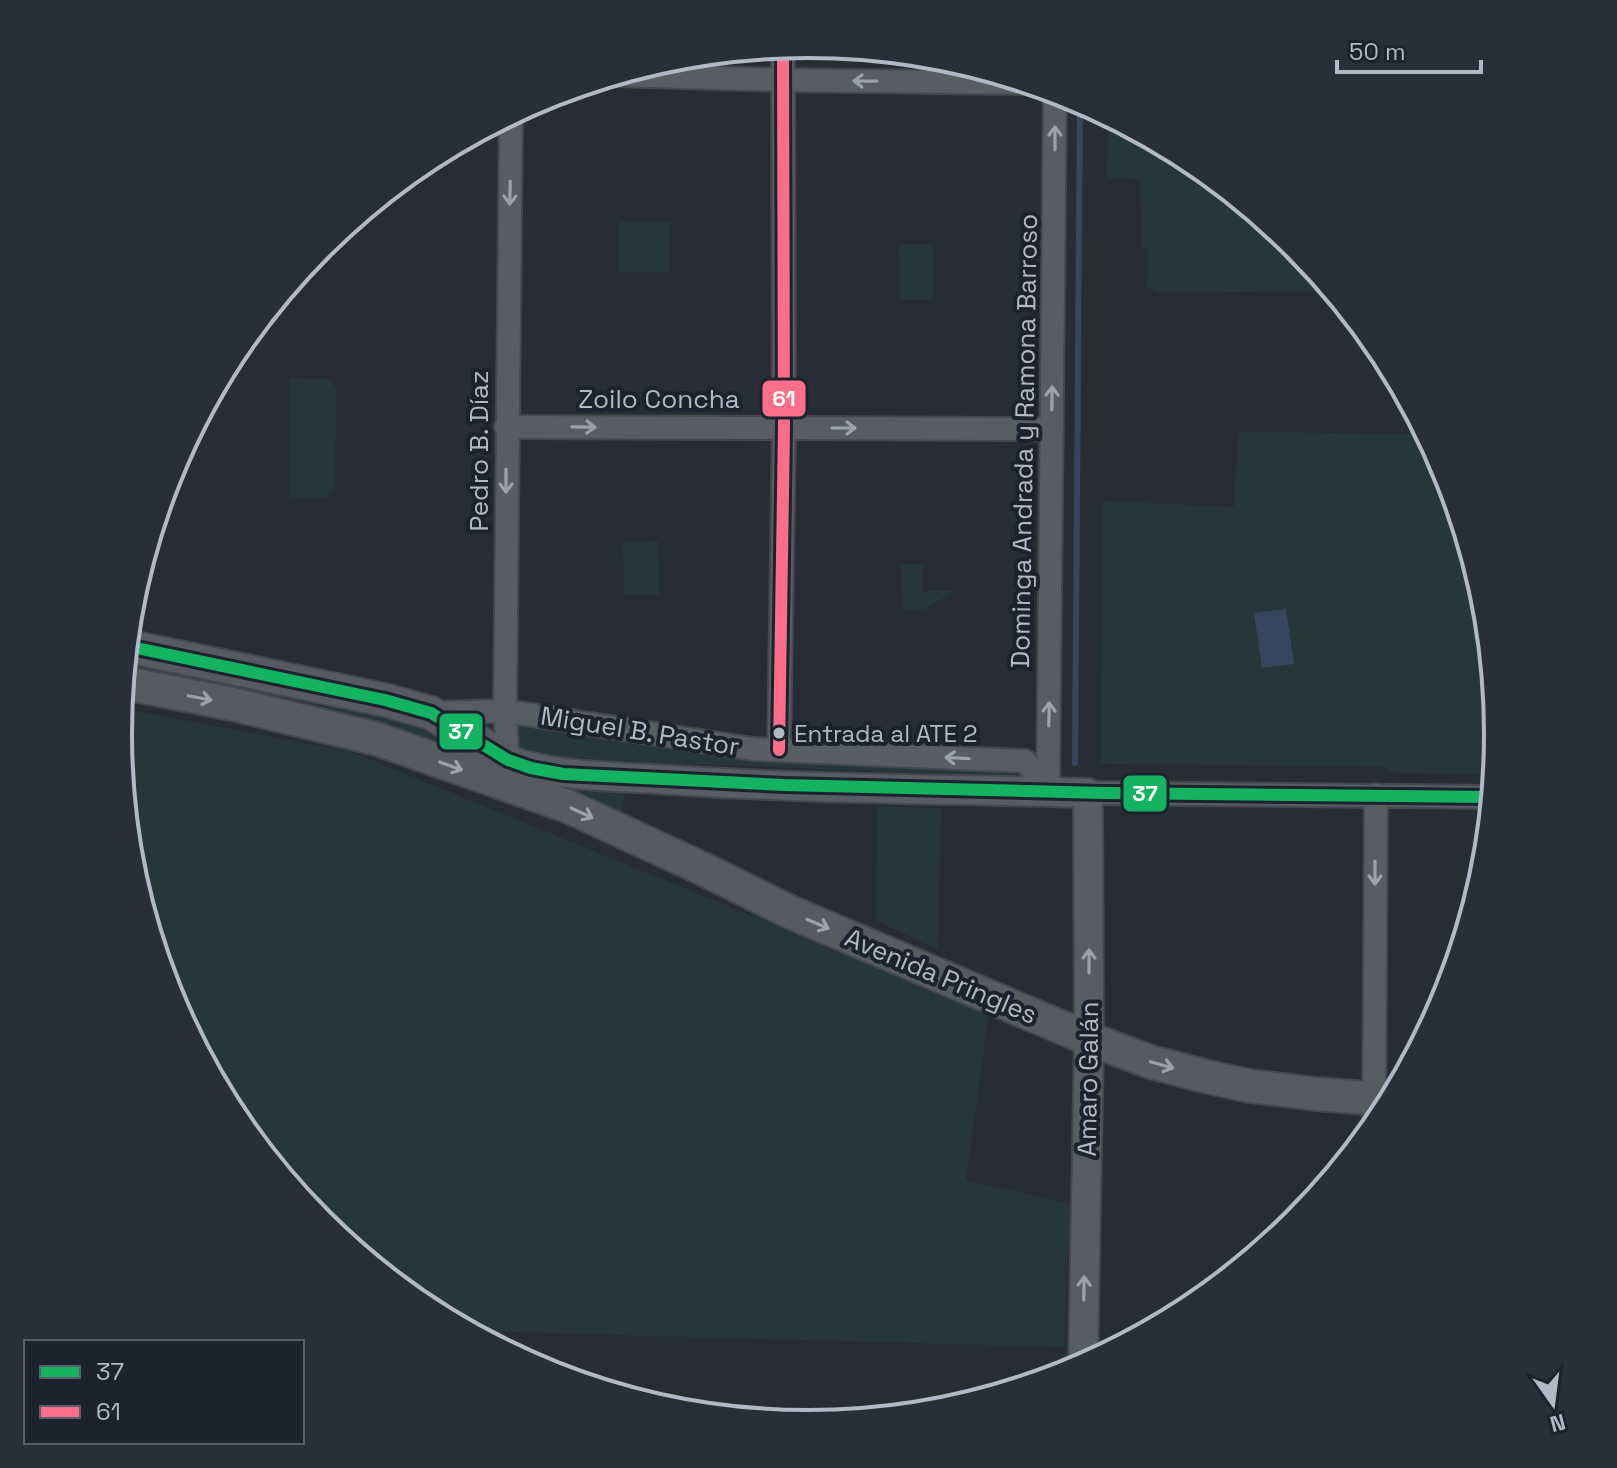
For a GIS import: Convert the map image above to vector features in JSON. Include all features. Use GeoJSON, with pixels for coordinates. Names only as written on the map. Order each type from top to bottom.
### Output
{"type":"FeatureCollection","features":[{"type":"Feature","properties":{"kind":"main road"},"geometry":{"type":"LineString","coordinates":[[138,648],[385,700],[431,713],[508,774]]}},
{"type":"Feature","properties":{"kind":"main road"},"geometry":{"type":"LineString","coordinates":[[134,685],[232,704],[508,774]]}},
{"type":"Feature","properties":{"kind":"main road","name":"Avenida Pringles"},"geometry":{"type":"LineString","coordinates":[[508,774],[567,806],[790,912],[1089,1039],[1151,1062],[1204,1076],[1372,1108]]}},
{"type":"Feature","properties":{"kind":"street"},"geometry":{"type":"LineString","coordinates":[[779,750],[784,428],[783,59]]}},
{"type":"Feature","properties":{"kind":"street"},"geometry":{"type":"LineString","coordinates":[[655,76],[988,83]]}},
{"type":"Feature","properties":{"kind":"street","name":"Dominga Andrada y Ramona Barroso"},"geometry":{"type":"LineString","coordinates":[[1048,792],[1055,105]]}},
{"type":"Feature","properties":{"kind":"street","name":"Pedro B. Díaz"},"geometry":{"type":"LineString","coordinates":[[508,774],[505,711],[506,427],[511,128]]}},
{"type":"Feature","properties":{"kind":"street","name":"Zoilo Concha"},"geometry":{"type":"LineString","coordinates":[[506,427],[1052,429]]}},
{"type":"Feature","properties":{"kind":"street","name":"Miguel B. Pastor"},"geometry":{"type":"LineString","coordinates":[[431,713],[505,711],[753,749],[1025,761],[1048,792]]}},
{"type":"Feature","properties":{"kind":"street","name":"Miguel B. Pastor"},"geometry":{"type":"LineString","coordinates":[[508,774],[531,768],[563,774],[719,783],[1088,793],[1481,797]]}},
{"type":"Feature","properties":{"kind":"street","name":"Amaro Galán"},"geometry":{"type":"LineString","coordinates":[[1083,1351],[1089,1039],[1088,793]]}},
{"type":"Feature","properties":{"kind":"street"},"geometry":{"type":"LineString","coordinates":[[1376,795],[1380,1095]]}},
{"type":"Feature","properties":{"kind":"shaded area"},"geometry":{"type":"Polygon","coordinates":[[[1108,128],[1184,172],[1220,198],[1287,256],[1320,291],[1160,293],[1147,287],[1148,247],[1141,247],[1140,179],[1107,178],[1108,128]]]}},
{"type":"Feature","properties":{"kind":"shaded area"},"geometry":{"type":"Polygon","coordinates":[[[619,222],[670,222],[669,272],[619,272],[619,222]]]}},
{"type":"Feature","properties":{"kind":"shaded area"},"geometry":{"type":"Polygon","coordinates":[[[899,244],[933,244],[933,300],[900,300],[899,244]]]}},
{"type":"Feature","properties":{"kind":"shaded area"},"geometry":{"type":"Polygon","coordinates":[[[290,378],[329,379],[336,388],[335,489],[326,498],[290,497],[290,378]]]}},
{"type":"Feature","properties":{"kind":"shaded area"},"geometry":{"type":"Polygon","coordinates":[[[1238,432],[1414,434],[1449,517],[1472,602],[1483,690],[1483,775],[1395,773],[1384,767],[1101,764],[1103,501],[1234,507],[1238,432]]]}},
{"type":"Feature","properties":{"kind":"shaded area"},"geometry":{"type":"Polygon","coordinates":[[[658,541],[659,595],[624,595],[623,542],[658,541]]]}},
{"type":"Feature","properties":{"kind":"shaded area"},"geometry":{"type":"Polygon","coordinates":[[[901,564],[923,564],[923,591],[955,591],[923,610],[902,609],[901,564]]]}},
{"type":"Feature","properties":{"kind":"shaded area"},"geometry":{"type":"Polygon","coordinates":[[[137,655],[395,708],[488,763],[136,672],[137,655]]]}},
{"type":"Feature","properties":{"kind":"shaded area"},"geometry":{"type":"Polygon","coordinates":[[[133,710],[352,752],[989,1013],[966,1180],[1070,1204],[1064,1347],[494,1332],[433,1296],[363,1242],[300,1180],[246,1110],[202,1033],[168,951],[145,866],[134,778],[133,710]]]}},
{"type":"Feature","properties":{"kind":"shaded area"},"geometry":{"type":"Polygon","coordinates":[[[519,724],[720,756],[1008,766],[1019,777],[543,758],[526,753],[517,746],[515,728],[519,724]]]}},
{"type":"Feature","properties":{"kind":"shaded area"},"geometry":{"type":"Polygon","coordinates":[[[534,780],[626,786],[621,816],[534,780]]]}},
{"type":"Feature","properties":{"kind":"shaded area"},"geometry":{"type":"Polygon","coordinates":[[[877,806],[941,809],[938,950],[876,920],[877,806]]]}},
{"type":"Feature","properties":{"kind":"water"},"geometry":{"type":"Polygon","coordinates":[[[1286,609],[1294,664],[1262,668],[1254,613],[1286,609]]]}},
{"type":"Feature","properties":{"kind":"waterway"},"geometry":{"type":"LineString","coordinates":[[1075,763],[1080,115]]}},
{"type":"Feature","properties":{"kind":"transit line","name":"61"},"geometry":{"type":"LineString","coordinates":[[779,750],[784,428],[783,59]]}},
{"type":"Feature","properties":{"kind":"transit line","name":"37"},"geometry":{"type":"LineString","coordinates":[[138,648],[385,700],[431,713],[508,760],[563,774],[784,785],[1104,793],[1481,797]]}},
{"type":"Feature","properties":{"kind":"place","name":"Entrada al ATE 2"},"geometry":{"type":"Point","coordinates":[779,733]}}]}
